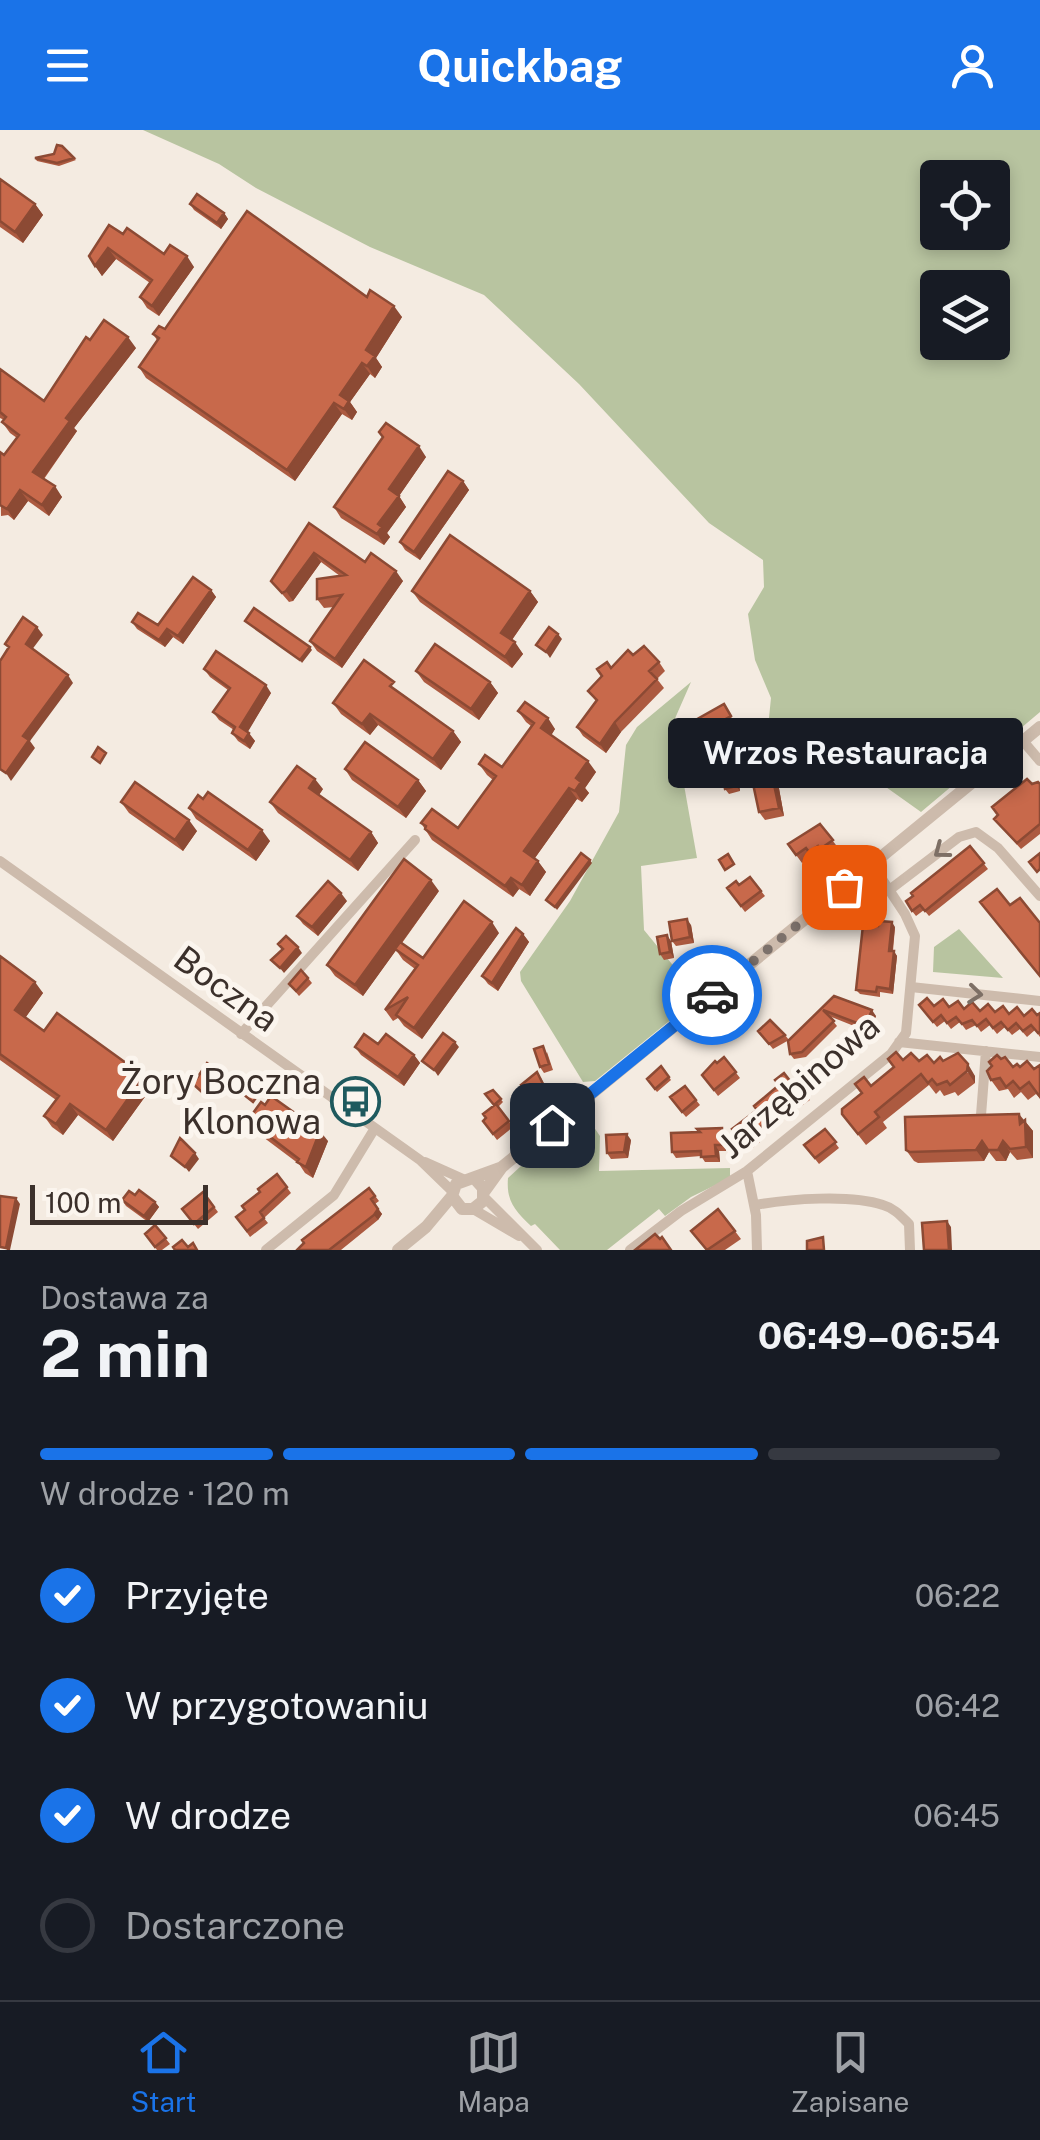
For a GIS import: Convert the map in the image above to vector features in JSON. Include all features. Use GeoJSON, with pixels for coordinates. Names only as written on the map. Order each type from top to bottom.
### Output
{"type":"FeatureCollection","features":[{"type":"Feature","properties":{"kind":"street"},"geometry":{"type":"LineString","coordinates":[[398,1250],[426,1228],[452,1193],[469,1179],[502,1166],[1040,727]]}},
{"type":"Feature","properties":{"kind":"street"},"geometry":{"type":"LineString","coordinates":[[1023,741],[1040,761]]}},
{"type":"Feature","properties":{"kind":"street"},"geometry":{"type":"LineString","coordinates":[[888,891],[959,837],[976,832],[998,848],[1040,896]]}},
{"type":"Feature","properties":{"kind":"street"},"geometry":{"type":"LineString","coordinates":[[241,1034],[415,840]]}},
{"type":"Feature","properties":{"kind":"street","name":"Boczna"},"geometry":{"type":"LineString","coordinates":[[0,861],[420,1160],[452,1193]]}},
{"type":"Feature","properties":{"kind":"street","name":"Jarzębinowa"},"geometry":{"type":"LineString","coordinates":[[630,1250],[682,1211],[747,1172],[891,1054],[906,1032],[914,936],[905,914],[872,864]]}},
{"type":"Feature","properties":{"kind":"street"},"geometry":{"type":"LineString","coordinates":[[911,987],[1040,1001]]}},
{"type":"Feature","properties":{"kind":"street"},"geometry":{"type":"LineString","coordinates":[[899,1042],[1040,1057]]}},
{"type":"Feature","properties":{"kind":"street"},"geometry":{"type":"LineString","coordinates":[[981,1115],[986,1051]]}},
{"type":"Feature","properties":{"kind":"street"},"geometry":{"type":"LineString","coordinates":[[266,1250],[334,1196],[375,1128]]}},
{"type":"Feature","properties":{"kind":"street","name":"Boczna"},"geometry":{"type":"LineString","coordinates":[[420,1160],[469,1179]]}},
{"type":"Feature","properties":{"kind":"street"},"geometry":{"type":"LineString","coordinates":[[426,1228],[470,1210],[502,1166]]}},
{"type":"Feature","properties":{"kind":"street"},"geometry":{"type":"LineString","coordinates":[[747,1172],[755,1204],[757,1250]]}},
{"type":"Feature","properties":{"kind":"street"},"geometry":{"type":"LineString","coordinates":[[469,1179],[537,1250]]}},
{"type":"Feature","properties":{"kind":"street"},"geometry":{"type":"LineString","coordinates":[[452,1193],[457,1206],[526,1239]]}},
{"type":"Feature","properties":{"kind":"street"},"geometry":{"type":"LineString","coordinates":[[755,1204],[847,1200],[883,1205],[909,1224],[910,1250]]}},
{"type":"Feature","properties":{"kind":"green space"},"geometry":{"type":"Polygon","coordinates":[[[143,130],[1040,130],[1040,712],[921,812],[869,775],[787,784],[766,747],[771,698],[755,660],[748,614],[764,587],[763,560],[709,523],[579,384],[484,295],[370,247],[256,188],[219,164],[143,130]]]}},
{"type":"Feature","properties":{"kind":"green space"},"geometry":{"type":"Polygon","coordinates":[[[691,682],[673,723],[697,858],[641,866],[644,930],[699,997],[595,1081],[583,1082],[521,981],[520,972],[570,901],[619,812],[626,745],[637,727],[691,682]]]}},
{"type":"Feature","properties":{"kind":"green space"},"geometry":{"type":"Polygon","coordinates":[[[959,929],[1003,978],[933,972],[934,947],[959,929]]]}},
{"type":"Feature","properties":{"kind":"green space"},"geometry":{"type":"Polygon","coordinates":[[[582,1110],[600,1136],[599,1171],[730,1168],[730,1178],[691,1197],[665,1216],[659,1209],[607,1250],[560,1250],[516,1210],[508,1193],[508,1178],[582,1110]]]}},
{"type":"Feature","properties":{"kind":"building"},"geometry":{"type":"Polygon","coordinates":[[[57,145],[74,158],[57,163],[35,158],[54,154],[57,145]]]}},
{"type":"Feature","properties":{"kind":"building"},"geometry":{"type":"Polygon","coordinates":[[[0,179],[35,204],[15,232],[0,221],[0,179]]]}},
{"type":"Feature","properties":{"kind":"building"},"geometry":{"type":"Polygon","coordinates":[[[197,194],[224,213],[217,223],[190,204],[197,194]]]}},
{"type":"Feature","properties":{"kind":"building"},"geometry":{"type":"Polygon","coordinates":[[[247,211],[367,297],[370,290],[394,306],[366,350],[375,356],[367,366],[362,363],[340,395],[349,401],[344,409],[334,403],[287,470],[139,367],[159,338],[153,334],[159,326],[165,329],[247,211]]]}},
{"type":"Feature","properties":{"kind":"building"},"geometry":{"type":"Polygon","coordinates":[[[109,225],[123,234],[127,228],[164,254],[170,245],[187,256],[152,306],[140,297],[152,280],[108,248],[95,266],[89,256],[109,225]]]}},
{"type":"Feature","properties":{"kind":"building"},"geometry":{"type":"Polygon","coordinates":[[[104,320],[128,337],[66,418],[70,421],[33,472],[55,486],[42,505],[20,490],[7,509],[0,505],[0,452],[4,455],[19,435],[2,422],[6,417],[0,412],[0,369],[44,401],[86,337],[90,340],[104,320]]]}},
{"type":"Feature","properties":{"kind":"building"},"geometry":{"type":"Polygon","coordinates":[[[386,423],[419,446],[389,489],[399,496],[378,524],[382,527],[377,534],[334,507],[383,437],[379,432],[386,423]]]}},
{"type":"Feature","properties":{"kind":"building"},"geometry":{"type":"Polygon","coordinates":[[[448,471],[463,481],[414,552],[400,542],[448,471]]]}},
{"type":"Feature","properties":{"kind":"building"},"geometry":{"type":"Polygon","coordinates":[[[309,523],[365,562],[371,553],[396,571],[335,659],[310,641],[342,595],[317,599],[317,579],[346,575],[314,553],[286,591],[282,593],[271,581],[309,523]]]}},
{"type":"Feature","properties":{"kind":"building"},"geometry":{"type":"Polygon","coordinates":[[[450,535],[530,591],[501,633],[515,642],[505,657],[412,591],[450,535]]]}},
{"type":"Feature","properties":{"kind":"building"},"geometry":{"type":"Polygon","coordinates":[[[193,577],[211,590],[178,636],[167,629],[159,640],[132,622],[138,613],[158,625],[193,577]]]}},
{"type":"Feature","properties":{"kind":"building"},"geometry":{"type":"Polygon","coordinates":[[[254,608],[310,647],[300,660],[245,621],[254,608]]]}},
{"type":"Feature","properties":{"kind":"building"},"geometry":{"type":"Polygon","coordinates":[[[23,617],[37,627],[26,644],[68,675],[23,736],[29,740],[6,773],[0,769],[0,661],[9,647],[5,644],[23,617]]]}},
{"type":"Feature","properties":{"kind":"building"},"geometry":{"type":"Polygon","coordinates":[[[549,627],[558,634],[546,652],[536,645],[549,627]]]}},
{"type":"Feature","properties":{"kind":"building"},"geometry":{"type":"Polygon","coordinates":[[[435,644],[490,682],[471,709],[416,671],[435,644]]]}},
{"type":"Feature","properties":{"kind":"building"},"geometry":{"type":"Polygon","coordinates":[[[644,646],[659,662],[649,671],[657,679],[615,722],[600,744],[577,727],[597,700],[588,691],[602,676],[597,669],[607,662],[611,668],[628,650],[633,655],[644,646]]]}},
{"type":"Feature","properties":{"kind":"building"},"geometry":{"type":"Polygon","coordinates":[[[216,651],[266,685],[240,727],[249,733],[244,741],[232,733],[235,727],[213,712],[230,688],[204,669],[216,651]]]}},
{"type":"Feature","properties":{"kind":"building"},"geometry":{"type":"Polygon","coordinates":[[[364,660],[394,682],[390,686],[453,731],[433,759],[370,714],[362,724],[333,703],[364,660]]]}},
{"type":"Feature","properties":{"kind":"building"},"geometry":{"type":"Polygon","coordinates":[[[525,702],[548,718],[541,728],[588,761],[576,778],[581,782],[575,791],[569,788],[524,851],[538,861],[522,885],[511,878],[505,886],[421,823],[432,809],[458,828],[496,776],[479,764],[485,755],[502,767],[534,723],[518,711],[525,702]]]}},
{"type":"Feature","properties":{"kind":"building"},"geometry":{"type":"Polygon","coordinates":[[[724,704],[731,716],[698,734],[692,722],[724,704]]]}},
{"type":"Feature","properties":{"kind":"building"},"geometry":{"type":"Polygon","coordinates":[[[742,736],[749,750],[732,759],[736,786],[725,789],[723,779],[732,777],[715,750],[742,736]]]}},
{"type":"Feature","properties":{"kind":"building"},"geometry":{"type":"Polygon","coordinates":[[[365,742],[418,780],[398,807],[345,769],[365,742]]]}},
{"type":"Feature","properties":{"kind":"building"},"geometry":{"type":"Polygon","coordinates":[[[98,747],[106,753],[100,763],[92,757],[98,747]]]}},
{"type":"Feature","properties":{"kind":"building"},"geometry":{"type":"Polygon","coordinates":[[[297,766],[315,779],[309,788],[371,832],[350,860],[270,802],[297,766]]]}},
{"type":"Feature","properties":{"kind":"building"},"geometry":{"type":"Polygon","coordinates":[[[772,775],[779,808],[759,812],[752,779],[772,775]]]}},
{"type":"Feature","properties":{"kind":"building"},"geometry":{"type":"Polygon","coordinates":[[[1027,779],[1040,784],[1040,824],[1017,843],[994,819],[998,815],[992,807],[1027,779]]]}},
{"type":"Feature","properties":{"kind":"building"},"geometry":{"type":"Polygon","coordinates":[[[135,782],[189,820],[175,840],[121,802],[135,782]]]}},
{"type":"Feature","properties":{"kind":"building"},"geometry":{"type":"Polygon","coordinates":[[[208,792],[262,830],[248,850],[189,808],[198,795],[203,799],[208,792]]]}},
{"type":"Feature","properties":{"kind":"building"},"geometry":{"type":"Polygon","coordinates":[[[820,824],[833,840],[820,849],[818,846],[809,852],[806,848],[796,855],[788,844],[820,824]]]}},
{"type":"Feature","properties":{"kind":"building"},"geometry":{"type":"Polygon","coordinates":[[[970,846],[984,863],[925,911],[920,905],[912,911],[906,901],[913,896],[911,893],[970,846]]]}},
{"type":"Feature","properties":{"kind":"building"},"geometry":{"type":"Polygon","coordinates":[[[581,853],[590,860],[555,907],[546,900],[581,853]]]}},
{"type":"Feature","properties":{"kind":"building"},"geometry":{"type":"Polygon","coordinates":[[[1040,853],[1040,869],[1037,872],[1029,862],[1040,853]]]}},
{"type":"Feature","properties":{"kind":"building"},"geometry":{"type":"Polygon","coordinates":[[[728,854],[734,864],[725,870],[719,860],[728,854]]]}},
{"type":"Feature","properties":{"kind":"building"},"geometry":{"type":"Polygon","coordinates":[[[404,859],[431,880],[355,985],[327,965],[404,859]]]}},
{"type":"Feature","properties":{"kind":"building"},"geometry":{"type":"Polygon","coordinates":[[[750,877],[761,891],[741,906],[727,888],[750,877]]]}},
{"type":"Feature","properties":{"kind":"building"},"geometry":{"type":"Polygon","coordinates":[[[328,881],[341,893],[312,927],[297,916],[328,881]]]}},
{"type":"Feature","properties":{"kind":"building"},"geometry":{"type":"Polygon","coordinates":[[[997,889],[1010,905],[1020,898],[1040,923],[1040,976],[980,902],[997,889]]]}},
{"type":"Feature","properties":{"kind":"building"},"geometry":{"type":"Polygon","coordinates":[[[464,901],[492,922],[414,1028],[396,1015],[408,997],[385,1010],[418,965],[395,949],[400,942],[423,958],[464,901]]]}},
{"type":"Feature","properties":{"kind":"building"},"geometry":{"type":"Polygon","coordinates":[[[687,919],[690,937],[672,941],[669,922],[687,919]]]}},
{"type":"Feature","properties":{"kind":"building"},"geometry":{"type":"Polygon","coordinates":[[[879,921],[892,922],[890,989],[856,990],[863,925],[878,926],[879,921]]]}},
{"type":"Feature","properties":{"kind":"building"},"geometry":{"type":"Polygon","coordinates":[[[516,928],[523,934],[492,983],[482,976],[516,928]]]}},
{"type":"Feature","properties":{"kind":"building"},"geometry":{"type":"Polygon","coordinates":[[[667,935],[670,952],[660,954],[657,937],[667,935]]]}},
{"type":"Feature","properties":{"kind":"building"},"geometry":{"type":"Polygon","coordinates":[[[286,936],[298,947],[280,968],[271,960],[283,949],[278,944],[286,936]]]}},
{"type":"Feature","properties":{"kind":"building"},"geometry":{"type":"Polygon","coordinates":[[[0,956],[35,982],[15,1010],[44,1031],[57,1013],[144,1076],[106,1130],[70,1104],[56,1124],[44,1116],[59,1096],[0,1054],[0,956]]]}},
{"type":"Feature","properties":{"kind":"building"},"geometry":{"type":"Polygon","coordinates":[[[301,970],[308,978],[296,991],[289,984],[301,970]]]}},
{"type":"Feature","properties":{"kind":"building"},"geometry":{"type":"Polygon","coordinates":[[[834,996],[872,1010],[865,1026],[823,1010],[834,1021],[802,1052],[790,1054],[788,1041],[834,996]]]}},
{"type":"Feature","properties":{"kind":"building"},"geometry":{"type":"Polygon","coordinates":[[[927,998],[934,1006],[943,999],[949,1007],[958,1001],[964,1009],[972,1002],[980,1011],[988,1004],[995,1012],[1003,1006],[1009,1014],[1017,1007],[1024,1016],[1032,1009],[1037,1015],[1040,1013],[1040,1032],[1031,1025],[1023,1031],[1016,1023],[1008,1030],[1001,1022],[993,1028],[986,1019],[977,1026],[972,1020],[962,1024],[956,1017],[947,1023],[941,1015],[933,1022],[919,1005],[927,998]]]}},
{"type":"Feature","properties":{"kind":"building"},"geometry":{"type":"Polygon","coordinates":[[[770,1020],[785,1035],[769,1044],[758,1031],[770,1020]]]}},
{"type":"Feature","properties":{"kind":"building"},"geometry":{"type":"Polygon","coordinates":[[[443,1033],[455,1042],[434,1070],[422,1061],[443,1033]]]}},
{"type":"Feature","properties":{"kind":"building"},"geometry":{"type":"Polygon","coordinates":[[[364,1034],[378,1044],[386,1034],[414,1055],[398,1077],[355,1047],[364,1034]]]}},
{"type":"Feature","properties":{"kind":"building"},"geometry":{"type":"Polygon","coordinates":[[[543,1046],[549,1064],[540,1067],[534,1049],[543,1046]]]}},
{"type":"Feature","properties":{"kind":"building"},"geometry":{"type":"Polygon","coordinates":[[[896,1052],[903,1060],[911,1053],[919,1061],[927,1055],[934,1063],[940,1057],[943,1061],[958,1053],[968,1064],[967,1071],[950,1085],[947,1081],[937,1085],[932,1079],[928,1083],[921,1074],[875,1112],[879,1117],[858,1134],[842,1109],[862,1093],[855,1084],[864,1077],[871,1086],[894,1067],[888,1059],[896,1052]]]}},
{"type":"Feature","properties":{"kind":"building"},"geometry":{"type":"Polygon","coordinates":[[[997,1055],[1005,1057],[1013,1067],[1027,1061],[1034,1069],[1040,1065],[1040,1097],[1029,1082],[1020,1089],[1013,1081],[1006,1087],[1000,1078],[991,1080],[989,1062],[997,1055]]]}},
{"type":"Feature","properties":{"kind":"building"},"geometry":{"type":"Polygon","coordinates":[[[724,1057],[736,1072],[714,1090],[702,1075],[724,1057]]]}},
{"type":"Feature","properties":{"kind":"building"},"geometry":{"type":"Polygon","coordinates":[[[207,1063],[221,1073],[208,1092],[203,1093],[193,1084],[207,1063]]]}},
{"type":"Feature","properties":{"kind":"building"},"geometry":{"type":"Polygon","coordinates":[[[661,1066],[669,1077],[655,1089],[647,1079],[661,1066]]]}},
{"type":"Feature","properties":{"kind":"building"},"geometry":{"type":"Polygon","coordinates":[[[537,1072],[545,1088],[532,1099],[521,1085],[537,1072]]]}},
{"type":"Feature","properties":{"kind":"building"},"geometry":{"type":"Polygon","coordinates":[[[784,1073],[791,1082],[796,1079],[806,1095],[753,1132],[756,1136],[745,1145],[732,1129],[757,1110],[754,1106],[779,1085],[775,1080],[784,1073]]]}},
{"type":"Feature","properties":{"kind":"building"},"geometry":{"type":"Polygon","coordinates":[[[250,1085],[260,1092],[253,1102],[243,1094],[250,1085]]]}},
{"type":"Feature","properties":{"kind":"building"},"geometry":{"type":"Polygon","coordinates":[[[685,1086],[696,1100],[682,1112],[670,1097],[685,1086]]]}},
{"type":"Feature","properties":{"kind":"building"},"geometry":{"type":"Polygon","coordinates":[[[493,1090],[501,1099],[494,1105],[485,1094],[493,1090]]]}},
{"type":"Feature","properties":{"kind":"building"},"geometry":{"type":"Polygon","coordinates":[[[271,1096],[320,1131],[306,1167],[248,1120],[261,1102],[265,1105],[271,1096]]]}},
{"type":"Feature","properties":{"kind":"building"},"geometry":{"type":"Polygon","coordinates":[[[496,1104],[509,1121],[493,1134],[483,1121],[483,1114],[496,1104]]]}},
{"type":"Feature","properties":{"kind":"building"},"geometry":{"type":"Polygon","coordinates":[[[1019,1114],[1020,1124],[1025,1120],[1026,1147],[1010,1149],[1003,1141],[998,1150],[988,1150],[982,1141],[976,1150],[906,1150],[905,1117],[1019,1114]]]}},
{"type":"Feature","properties":{"kind":"building"},"geometry":{"type":"Polygon","coordinates":[[[722,1128],[722,1145],[715,1145],[716,1156],[701,1157],[701,1151],[672,1152],[671,1133],[722,1128]]]}},
{"type":"Feature","properties":{"kind":"building"},"geometry":{"type":"Polygon","coordinates":[[[825,1129],[836,1142],[815,1158],[804,1145],[825,1129]]]}},
{"type":"Feature","properties":{"kind":"building"},"geometry":{"type":"Polygon","coordinates":[[[627,1134],[624,1152],[607,1153],[606,1135],[627,1134]]]}},
{"type":"Feature","properties":{"kind":"building"},"geometry":{"type":"Polygon","coordinates":[[[180,1138],[195,1153],[185,1167],[171,1156],[180,1138]]]}},
{"type":"Feature","properties":{"kind":"building"},"geometry":{"type":"Polygon","coordinates":[[[277,1174],[287,1187],[260,1212],[264,1218],[247,1231],[236,1217],[245,1210],[242,1206],[260,1192],[258,1189],[277,1174]]]}},
{"type":"Feature","properties":{"kind":"building"},"geometry":{"type":"Polygon","coordinates":[[[369,1188],[378,1209],[374,1215],[329,1250],[297,1250],[304,1243],[302,1240],[369,1188]]]}},
{"type":"Feature","properties":{"kind":"building"},"geometry":{"type":"Polygon","coordinates":[[[139,1190],[155,1202],[144,1216],[122,1200],[129,1191],[135,1195],[139,1190]]]}},
{"type":"Feature","properties":{"kind":"building"},"geometry":{"type":"Polygon","coordinates":[[[203,1192],[214,1207],[194,1224],[182,1209],[203,1192]]]}},
{"type":"Feature","properties":{"kind":"building"},"geometry":{"type":"Polygon","coordinates":[[[0,1196],[16,1198],[6,1248],[0,1247],[0,1196]]]}},
{"type":"Feature","properties":{"kind":"building"},"geometry":{"type":"Polygon","coordinates":[[[718,1209],[735,1231],[707,1250],[691,1231],[718,1209]]]}},
{"type":"Feature","properties":{"kind":"building"},"geometry":{"type":"Polygon","coordinates":[[[947,1221],[949,1250],[924,1250],[922,1223],[947,1221]]]}},
{"type":"Feature","properties":{"kind":"building"},"geometry":{"type":"Polygon","coordinates":[[[155,1225],[166,1238],[155,1247],[145,1234],[155,1225]]]}},
{"type":"Feature","properties":{"kind":"building"},"geometry":{"type":"Polygon","coordinates":[[[655,1234],[671,1250],[635,1250],[655,1234]]]}},
{"type":"Feature","properties":{"kind":"building"},"geometry":{"type":"Polygon","coordinates":[[[823,1237],[824,1250],[807,1250],[807,1241],[823,1237]]]}},
{"type":"Feature","properties":{"kind":"building"},"geometry":{"type":"Polygon","coordinates":[[[182,1240],[188,1247],[193,1243],[197,1250],[175,1250],[173,1247],[182,1240]]]}},
{"type":"Feature","properties":{"kind":"way so far"},"geometry":{"type":"LineString","coordinates":[[712,995],[844,887]]}},
{"type":"Feature","properties":{"kind":"place","name":"Wrzos Restauracja"},"geometry":{"type":"Point","coordinates":[844,887]}},
{"type":"Feature","properties":{"kind":"place","name":"Żory Boczna Klonowa"},"geometry":{"type":"Point","coordinates":[356,1102]}},
{"type":"Feature","properties":{"kind":"route"},"geometry":{"type":"LineString","coordinates":[[552,1125],[712,995]]}}]}
